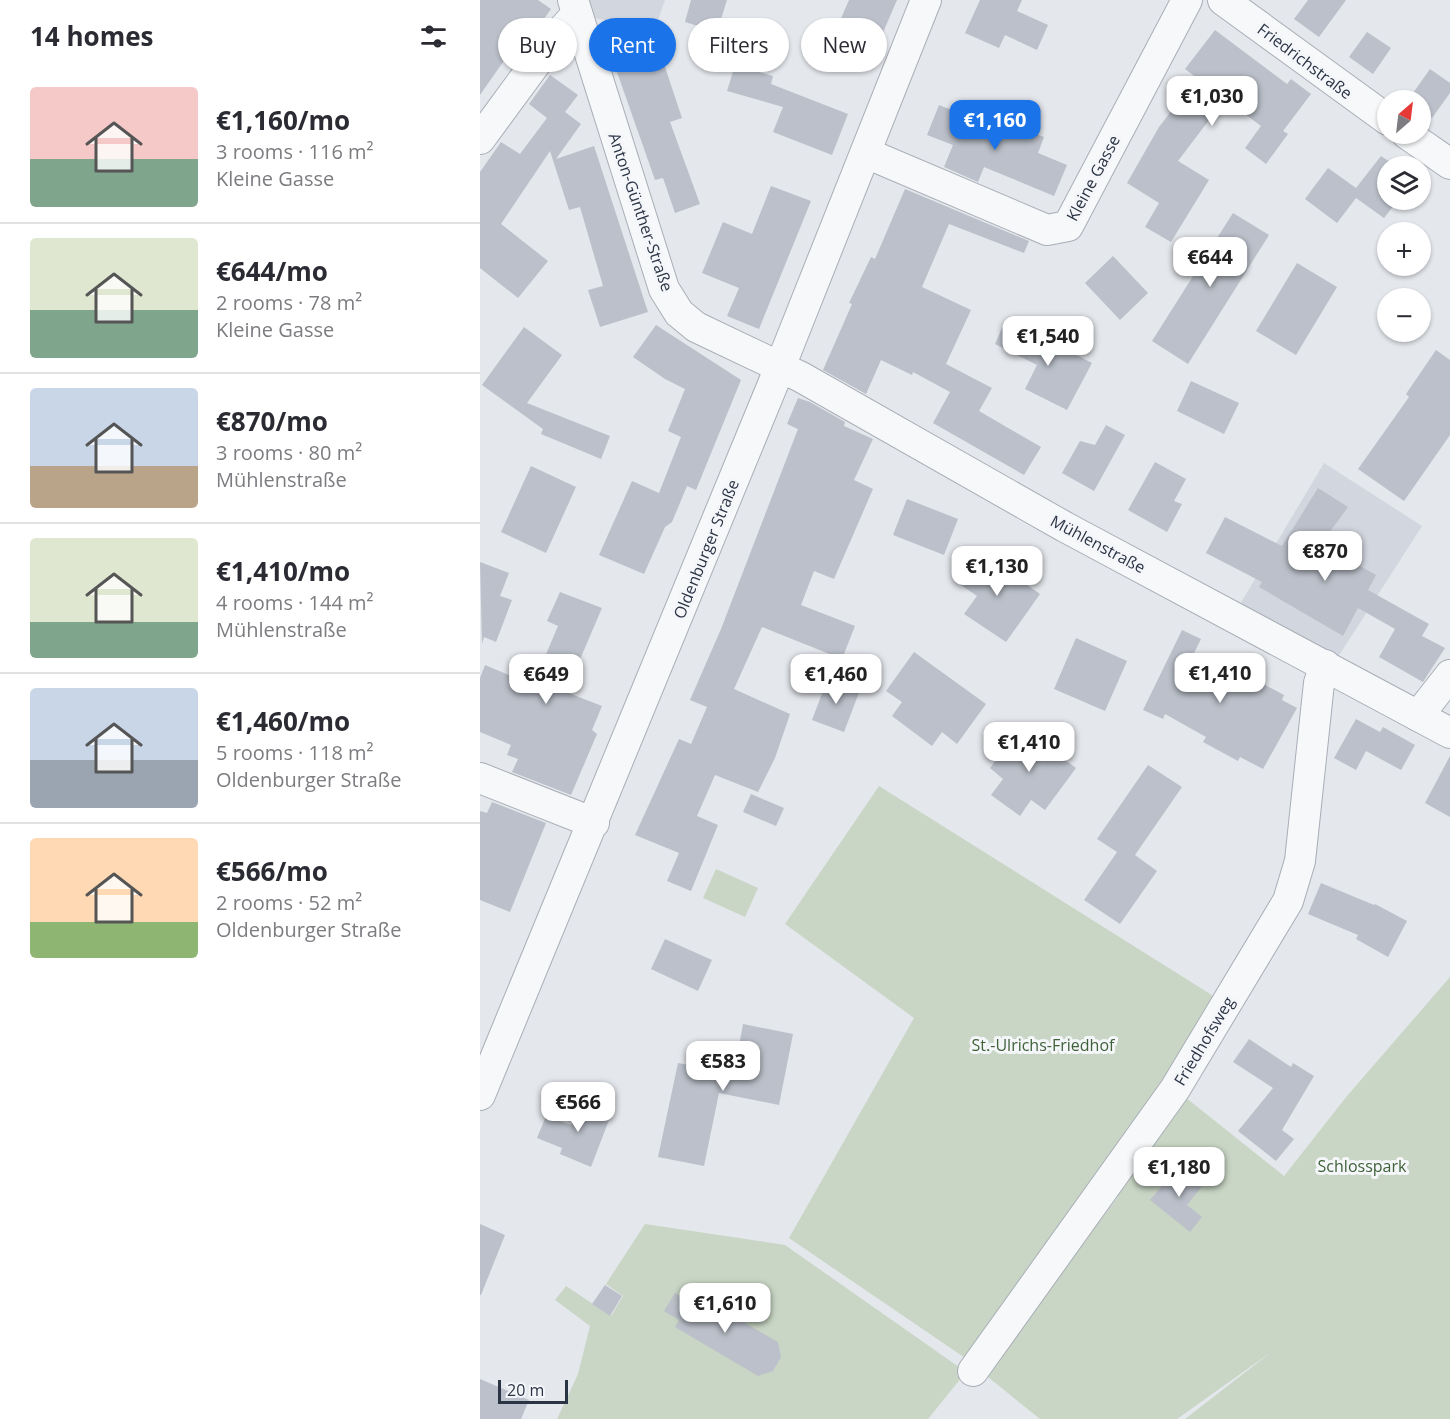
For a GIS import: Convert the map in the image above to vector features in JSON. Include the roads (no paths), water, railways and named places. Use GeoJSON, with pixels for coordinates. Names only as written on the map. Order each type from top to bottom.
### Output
{"type":"FeatureCollection","features":[{"type":"Feature","properties":{"kind":"street","name":"Oldenburger Straße"},"geometry":{"type":"LineString","coordinates":[[480,1095],[780,367],[926,0]]}},
{"type":"Feature","properties":{"kind":"street","name":"Kleine Gasse"},"geometry":{"type":"LineString","coordinates":[[866,153],[1047,230],[1068,226],[1187,0]]}},
{"type":"Feature","properties":{"kind":"street","name":"Friedrichstraße"},"geometry":{"type":"LineString","coordinates":[[1223,0],[1377,112]]}},
{"type":"Feature","properties":{"kind":"street"},"geometry":{"type":"LineString","coordinates":[[480,139],[575,7]]}},
{"type":"Feature","properties":{"kind":"street","name":"Anton-Günther-Straße"},"geometry":{"type":"LineString","coordinates":[[575,7],[664,289],[679,313],[696,327],[780,367]]}},
{"type":"Feature","properties":{"kind":"street"},"geometry":{"type":"LineString","coordinates":[[1421,144],[1450,164]]}},
{"type":"Feature","properties":{"kind":"street","name":"Mühlenstraße"},"geometry":{"type":"LineString","coordinates":[[780,367],[1065,527],[1450,734]]}},
{"type":"Feature","properties":{"kind":"street","name":"Friedhofsweg"},"geometry":{"type":"LineString","coordinates":[[973,1371],[1175,1089],[1288,901],[1300,861],[1319,683],[1325,665]]}},
{"type":"Feature","properties":{"kind":"street"},"geometry":{"type":"LineString","coordinates":[[1418,716],[1450,675]]}},
{"type":"Feature","properties":{"kind":"street"},"geometry":{"type":"LineString","coordinates":[[480,778],[594,823]]}},
{"type":"Feature","properties":{"kind":"park label","name":"St.-Ulrichs-Friedhof"},"geometry":{"type":"Point","coordinates":[1043,1045]}},
{"type":"Feature","properties":{"kind":"park label","name":"Schlosspark"},"geometry":{"type":"Point","coordinates":[1362,1166]}}]}
